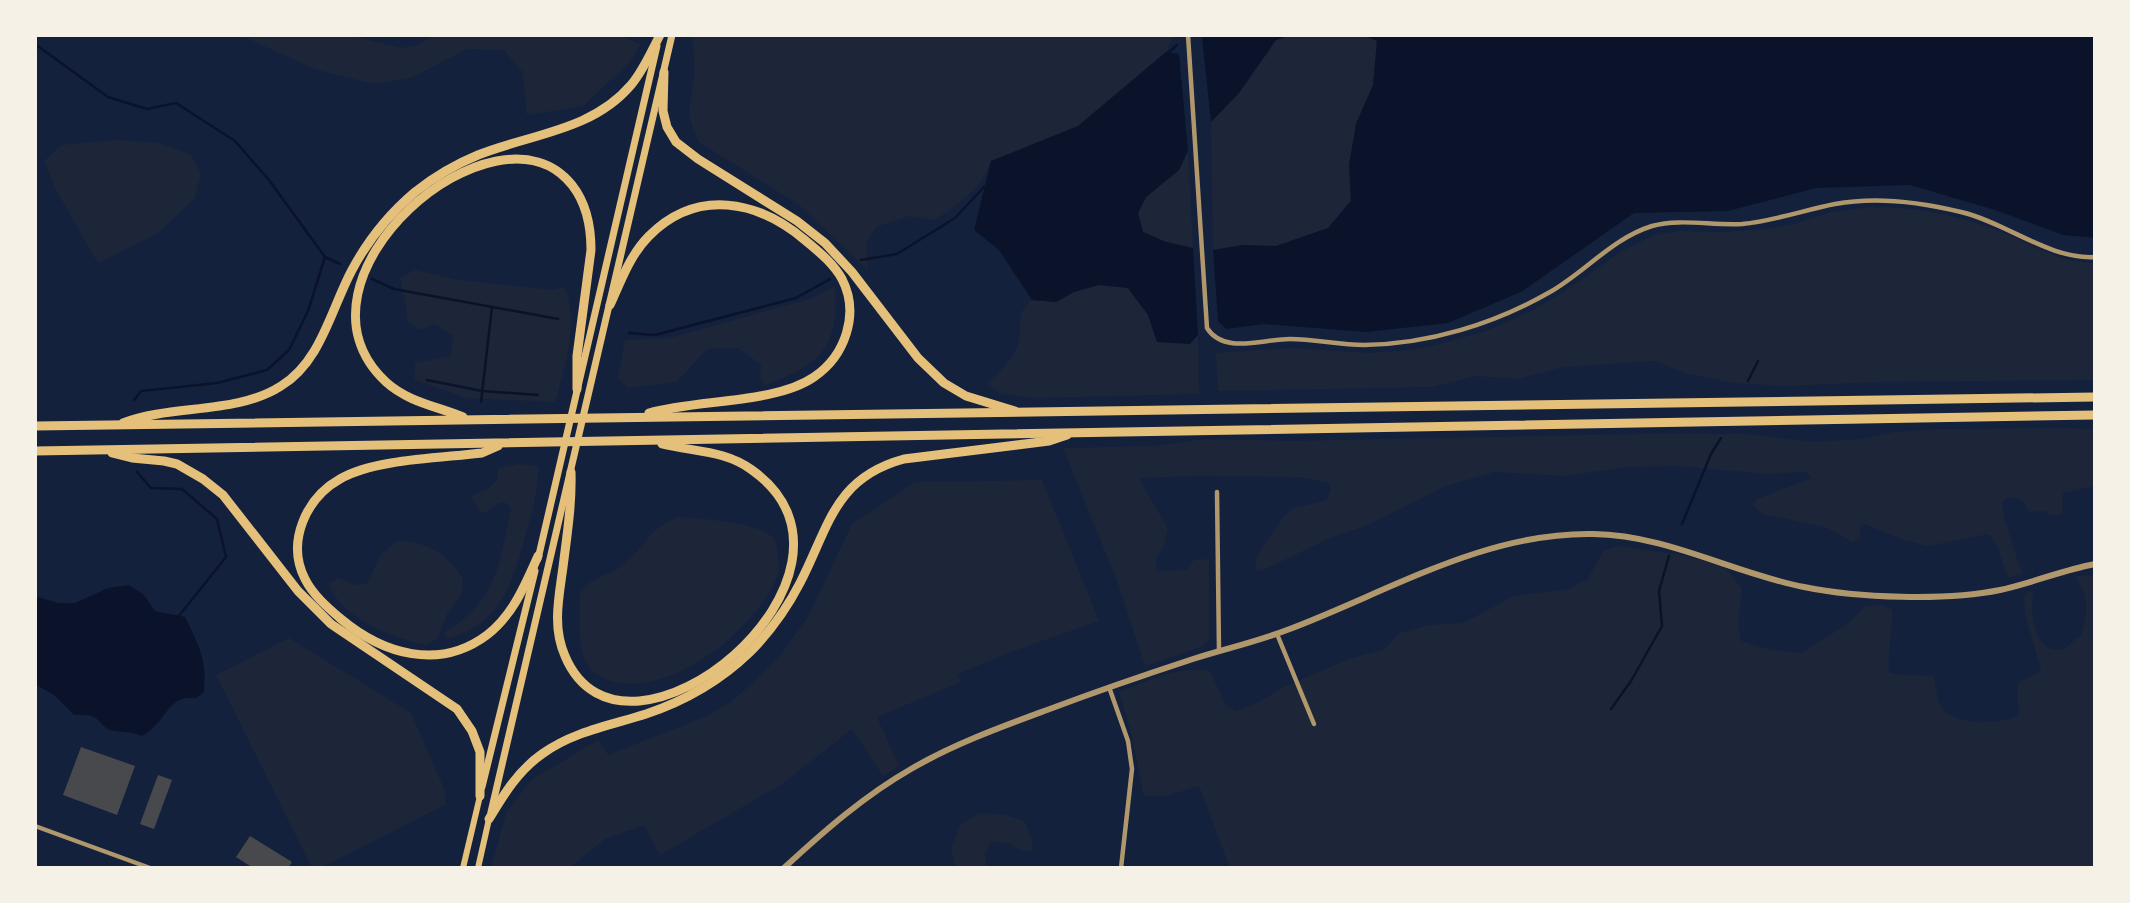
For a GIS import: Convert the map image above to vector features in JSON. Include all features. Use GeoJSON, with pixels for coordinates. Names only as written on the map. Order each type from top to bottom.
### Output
{"type":"FeatureCollection","features":[{"type":"Feature","properties":{"kind":"highway"},"geometry":{"type":"LineString","coordinates":[[116,425],[143,415],[256,398],[285,384],[305,365],[313,352],[361,254],[385,221],[402,204],[431,180],[469,159],[576,124],[602,111],[634,81],[660,35]]}},
{"type":"Feature","properties":{"kind":"highway"},"geometry":{"type":"LineString","coordinates":[[664,72],[663,111],[667,128],[676,142],[698,159],[797,221],[825,243],[852,272],[926,367],[944,383],[966,396],[1020,413]]}},
{"type":"Feature","properties":{"kind":"highway"},"geometry":{"type":"LineString","coordinates":[[467,419],[407,397],[380,376],[362,345],[356,323],[356,299],[363,273],[376,250],[408,212],[444,184],[474,168],[499,159],[521,157],[550,166],[570,183],[584,207],[591,234],[591,250],[577,356],[577,389]]}},
{"type":"Feature","properties":{"kind":"highway"},"geometry":{"type":"LineString","coordinates":[[610,304],[630,259],[649,236],[682,213],[716,204],[748,208],[791,229],[818,251],[835,270],[849,300],[848,330],[841,349],[825,368],[804,383],[783,392],[670,407],[637,417]]}},
{"type":"Feature","properties":{"kind":"highway"},"geometry":{"type":"LineString","coordinates":[[35,426],[2095,397]]}},
{"type":"Feature","properties":{"kind":"highway"},"geometry":{"type":"LineString","coordinates":[[35,452],[1077,431],[2095,415]]}},
{"type":"Feature","properties":{"kind":"highway"},"geometry":{"type":"LineString","coordinates":[[489,819],[521,772],[552,747],[570,738],[682,700],[713,683],[750,652],[787,606],[840,500],[857,481],[885,464],[904,459],[1049,441],[1077,431]]}},
{"type":"Feature","properties":{"kind":"highway"},"geometry":{"type":"LineString","coordinates":[[571,472],[572,497],[557,612],[559,637],[565,658],[586,685],[609,699],[640,702],[670,695],[727,660],[761,626],[786,586],[792,563],[793,538],[788,515],[779,498],[754,471],[710,451],[682,449],[650,440]]}},
{"type":"Feature","properties":{"kind":"highway"},"geometry":{"type":"LineString","coordinates":[[505,443],[482,453],[372,467],[339,479],[312,504],[302,524],[298,544],[302,572],[309,586],[323,602],[354,629],[388,649],[433,656],[464,649],[498,626],[520,596],[538,556]]}},
{"type":"Feature","properties":{"kind":"highway"},"geometry":{"type":"LineString","coordinates":[[100,450],[132,458],[177,464],[203,478],[223,495],[298,591],[324,618],[348,638],[442,697],[463,715],[480,752],[480,796]]}},
{"type":"Feature","properties":{"kind":"main road"},"geometry":{"type":"LineString","coordinates":[[463,868],[660,35]]}},
{"type":"Feature","properties":{"kind":"main road"},"geometry":{"type":"LineString","coordinates":[[478,868],[672,35]]}},
{"type":"Feature","properties":{"kind":"street"},"geometry":{"type":"LineString","coordinates":[[1190,35],[1207,328],[1212,337],[1229,344],[1288,339],[1373,344],[1441,336],[1522,306],[1571,279],[1634,233],[1655,225],[1762,222],[1839,203],[1869,200],[1921,203],[1964,212],[2065,254],[2095,257]]}},
{"type":"Feature","properties":{"kind":"street"},"geometry":{"type":"LineString","coordinates":[[1217,492],[1219,651]]}},
{"type":"Feature","properties":{"kind":"street"},"geometry":{"type":"LineString","coordinates":[[784,868],[862,801],[912,768],[993,730],[1109,687],[1277,634],[1485,550],[1521,540],[1565,534],[1610,535],[1653,541],[1792,585],[1858,594],[1943,595],[1997,590],[2095,564]]}},
{"type":"Feature","properties":{"kind":"street"},"geometry":{"type":"LineString","coordinates":[[1277,634],[1314,724]]}},
{"type":"Feature","properties":{"kind":"street"},"geometry":{"type":"LineString","coordinates":[[1109,687],[1128,741],[1132,769],[1121,868]]}},
{"type":"Feature","properties":{"kind":"street"},"geometry":{"type":"LineString","coordinates":[[35,826],[150,868]]}},
{"type":"Feature","properties":{"kind":"shaded area"},"geometry":{"type":"Polygon","coordinates":[[[240,35],[348,35],[400,48],[417,45],[435,35],[620,35],[640,45],[629,63],[583,106],[527,115],[523,73],[504,50],[467,49],[411,78],[374,84],[314,69],[240,35]]]}},
{"type":"Feature","properties":{"kind":"shaded area"},"geometry":{"type":"Polygon","coordinates":[[[692,35],[1175,35],[1166,52],[1078,126],[991,161],[976,188],[935,220],[909,216],[876,227],[866,244],[868,270],[798,204],[699,142],[690,115],[694,70],[692,35]]]}},
{"type":"Feature","properties":{"kind":"shaded area"},"geometry":{"type":"Polygon","coordinates":[[[1207,35],[1291,35],[1276,40],[1239,93],[1211,122],[1202,38],[1207,35]]]}},
{"type":"Feature","properties":{"kind":"shaded area"},"geometry":{"type":"Polygon","coordinates":[[[1291,35],[1363,35],[1377,41],[1373,85],[1356,124],[1349,165],[1351,200],[1328,228],[1276,246],[1243,245],[1213,250],[1211,122],[1239,93],[1276,40],[1291,35]]]}},
{"type":"Feature","properties":{"kind":"shaded area"},"geometry":{"type":"Polygon","coordinates":[[[1363,35],[2095,35],[2095,238],[2063,235],[1995,210],[1910,185],[1816,188],[1728,211],[1634,213],[1521,292],[1448,323],[1366,332],[1264,324],[1226,329],[1218,321],[1213,250],[1243,245],[1276,246],[1328,228],[1351,201],[1349,165],[1356,124],[1373,85],[1377,41],[1363,35]]]}},
{"type":"Feature","properties":{"kind":"shaded area"},"geometry":{"type":"Polygon","coordinates":[[[1166,52],[1179,54],[1188,151],[1179,170],[1146,197],[1138,213],[1143,232],[1166,242],[1193,248],[1198,335],[1190,344],[1157,342],[1148,315],[1128,288],[1099,285],[1074,292],[1056,302],[1032,300],[999,250],[974,230],[991,161],[1078,126],[1166,52]]]}},
{"type":"Feature","properties":{"kind":"shaded area"},"geometry":{"type":"Polygon","coordinates":[[[117,140],[160,143],[191,155],[201,174],[195,198],[158,233],[98,263],[56,190],[44,161],[61,145],[117,140]]]}},
{"type":"Feature","properties":{"kind":"shaded area"},"geometry":{"type":"Polygon","coordinates":[[[1188,151],[1193,248],[1166,242],[1143,232],[1138,213],[1146,197],[1179,170],[1188,151]]]}},
{"type":"Feature","properties":{"kind":"shaded area"},"geometry":{"type":"Polygon","coordinates":[[[1872,207],[1904,208],[1953,216],[1984,225],[2069,260],[2095,263],[2095,380],[1881,382],[1784,386],[1734,383],[1688,374],[1655,361],[1562,367],[1519,379],[1475,376],[1432,387],[1218,391],[1216,353],[1293,348],[1369,353],[1436,345],[1486,331],[1533,310],[1622,251],[1654,235],[1679,231],[1766,229],[1794,224],[1831,212],[1872,207]]]}},
{"type":"Feature","properties":{"kind":"shaded area"},"geometry":{"type":"Polygon","coordinates":[[[415,270],[458,280],[553,290],[564,287],[569,300],[571,329],[555,402],[467,398],[415,380],[415,363],[451,356],[453,336],[435,324],[420,330],[407,321],[400,278],[415,270]]]}},
{"type":"Feature","properties":{"kind":"shaded area"},"geometry":{"type":"Polygon","coordinates":[[[1099,285],[1128,288],[1148,315],[1157,342],[1190,343],[1198,335],[1199,394],[1036,398],[1000,394],[987,383],[1004,367],[1017,347],[1022,311],[1032,300],[1056,302],[1074,292],[1099,285]]]}},
{"type":"Feature","properties":{"kind":"shaded area"},"geometry":{"type":"Polygon","coordinates":[[[835,286],[833,326],[829,340],[822,352],[812,361],[783,378],[764,386],[760,376],[761,365],[739,348],[707,349],[677,382],[628,388],[618,378],[625,340],[670,338],[809,299],[835,286]]]}},
{"type":"Feature","properties":{"kind":"shaded area"},"geometry":{"type":"Polygon","coordinates":[[[1939,429],[2095,429],[2095,486],[2063,493],[2062,514],[2050,516],[2045,511],[2029,512],[2023,501],[2010,497],[2002,502],[2004,518],[2022,574],[2008,578],[1996,544],[1988,534],[1928,546],[1901,539],[1865,524],[1860,526],[1860,538],[1853,542],[1825,527],[1763,514],[1753,506],[1757,499],[1812,478],[1806,472],[1767,474],[1677,466],[1627,467],[1565,476],[1494,472],[1446,486],[1368,525],[1330,538],[1261,571],[1255,569],[1258,554],[1284,516],[1293,508],[1327,500],[1331,490],[1328,483],[1302,477],[1139,478],[1168,529],[1163,549],[1156,557],[1157,571],[1187,570],[1194,560],[1209,559],[1209,640],[1204,646],[1145,666],[1119,586],[1063,448],[1152,446],[1205,439],[1293,441],[1640,434],[1745,434],[1811,442],[1862,439],[1894,432],[1939,429]]]}},
{"type":"Feature","properties":{"kind":"shaded area"},"geometry":{"type":"Polygon","coordinates":[[[519,464],[538,466],[538,482],[511,582],[503,598],[481,623],[446,639],[445,632],[462,620],[486,594],[499,563],[511,508],[500,502],[485,513],[480,512],[472,499],[474,494],[488,489],[497,480],[498,468],[519,464]]]}},
{"type":"Feature","properties":{"kind":"shaded area"},"geometry":{"type":"Polygon","coordinates":[[[1042,480],[1099,621],[1013,651],[958,674],[961,682],[877,717],[899,766],[883,776],[852,729],[782,784],[660,855],[644,825],[605,839],[569,868],[491,868],[506,813],[531,780],[598,740],[608,755],[705,717],[729,703],[752,684],[779,657],[808,617],[852,524],[915,482],[1042,480]]]}},
{"type":"Feature","properties":{"kind":"shaded area"},"geometry":{"type":"Polygon","coordinates":[[[676,517],[739,524],[770,535],[777,549],[778,575],[752,616],[733,636],[687,668],[663,678],[638,683],[615,682],[598,675],[586,662],[581,647],[580,593],[592,581],[616,570],[634,555],[654,531],[676,517]]]}},
{"type":"Feature","properties":{"kind":"shaded area"},"geometry":{"type":"Polygon","coordinates":[[[399,540],[429,547],[443,555],[463,578],[461,595],[447,614],[438,638],[427,645],[400,638],[370,625],[344,607],[329,584],[338,578],[355,585],[368,583],[380,555],[399,540]]]}},
{"type":"Feature","properties":{"kind":"shaded area"},"geometry":{"type":"Polygon","coordinates":[[[1619,546],[1687,556],[1725,567],[1742,589],[1738,625],[1741,641],[1771,650],[1801,653],[1846,625],[1866,606],[1882,605],[1892,610],[1889,672],[1934,677],[1938,699],[1943,709],[1959,719],[1980,722],[2002,721],[2019,715],[2019,682],[2041,670],[2025,614],[2024,596],[2028,591],[2033,592],[2034,624],[2040,639],[2051,649],[2063,650],[2081,635],[2087,610],[2084,592],[2076,579],[2077,576],[2095,575],[2095,868],[1230,868],[1199,786],[1166,796],[1144,796],[1131,732],[1119,692],[1175,672],[1210,671],[1226,706],[1236,711],[1349,659],[1385,649],[1399,633],[1429,625],[1463,623],[1514,596],[1569,589],[1588,579],[1603,551],[1619,546]]]}},
{"type":"Feature","properties":{"kind":"shaded area"},"geometry":{"type":"Polygon","coordinates":[[[129,585],[144,595],[155,611],[185,617],[198,645],[204,670],[204,692],[196,698],[186,698],[173,705],[151,730],[142,736],[109,729],[91,716],[74,715],[54,695],[35,684],[35,596],[58,603],[75,603],[108,588],[129,585]]]}},
{"type":"Feature","properties":{"kind":"shaded area"},"geometry":{"type":"Polygon","coordinates":[[[289,638],[411,713],[445,791],[445,805],[320,868],[312,868],[216,675],[289,638]]]}},
{"type":"Feature","properties":{"kind":"shaded area"},"geometry":{"type":"Polygon","coordinates":[[[980,813],[1005,815],[1024,821],[1032,839],[1032,852],[1008,843],[990,842],[985,855],[987,868],[956,868],[951,849],[960,825],[980,813]]]}},
{"type":"Feature","properties":{"kind":"building"},"geometry":{"type":"Polygon","coordinates":[[[81,747],[135,766],[117,815],[63,795],[81,747]]]}},
{"type":"Feature","properties":{"kind":"building"},"geometry":{"type":"Polygon","coordinates":[[[158,775],[172,780],[154,829],[140,824],[158,775]]]}},
{"type":"Feature","properties":{"kind":"building"},"geometry":{"type":"Polygon","coordinates":[[[250,836],[292,862],[288,868],[249,868],[250,866],[236,857],[250,836]]]}},
{"type":"Feature","properties":{"kind":"waterway"},"geometry":{"type":"LineString","coordinates":[[35,44],[108,97],[147,109],[176,103],[235,141],[269,180],[325,257]]}},
{"type":"Feature","properties":{"kind":"waterway"},"geometry":{"type":"LineString","coordinates":[[1167,54],[1177,45]]}},
{"type":"Feature","properties":{"kind":"waterway"},"geometry":{"type":"LineString","coordinates":[[861,260],[897,254],[955,218],[984,187]]}},
{"type":"Feature","properties":{"kind":"waterway"},"geometry":{"type":"LineString","coordinates":[[325,257],[340,264]]}},
{"type":"Feature","properties":{"kind":"waterway"},"geometry":{"type":"LineString","coordinates":[[134,400],[141,391],[217,383],[267,370],[289,350],[308,311],[325,257]]}},
{"type":"Feature","properties":{"kind":"waterway"},"geometry":{"type":"LineString","coordinates":[[372,279],[394,289],[558,319]]}},
{"type":"Feature","properties":{"kind":"waterway"},"geometry":{"type":"LineString","coordinates":[[629,333],[655,335],[796,298],[830,279]]}},
{"type":"Feature","properties":{"kind":"waterway"},"geometry":{"type":"LineString","coordinates":[[481,402],[492,307]]}},
{"type":"Feature","properties":{"kind":"waterway"},"geometry":{"type":"LineString","coordinates":[[1748,381],[1758,361]]}},
{"type":"Feature","properties":{"kind":"waterway"},"geometry":{"type":"LineString","coordinates":[[427,380],[482,391],[538,395]]}},
{"type":"Feature","properties":{"kind":"waterway"},"geometry":{"type":"LineString","coordinates":[[1682,524],[1711,454],[1721,438]]}},
{"type":"Feature","properties":{"kind":"waterway"},"geometry":{"type":"LineString","coordinates":[[137,472],[151,488],[182,489],[217,519],[226,557],[178,617]]}},
{"type":"Feature","properties":{"kind":"waterway"},"geometry":{"type":"LineString","coordinates":[[1611,709],[1631,681],[1662,626],[1659,591],[1669,556]]}}]}
